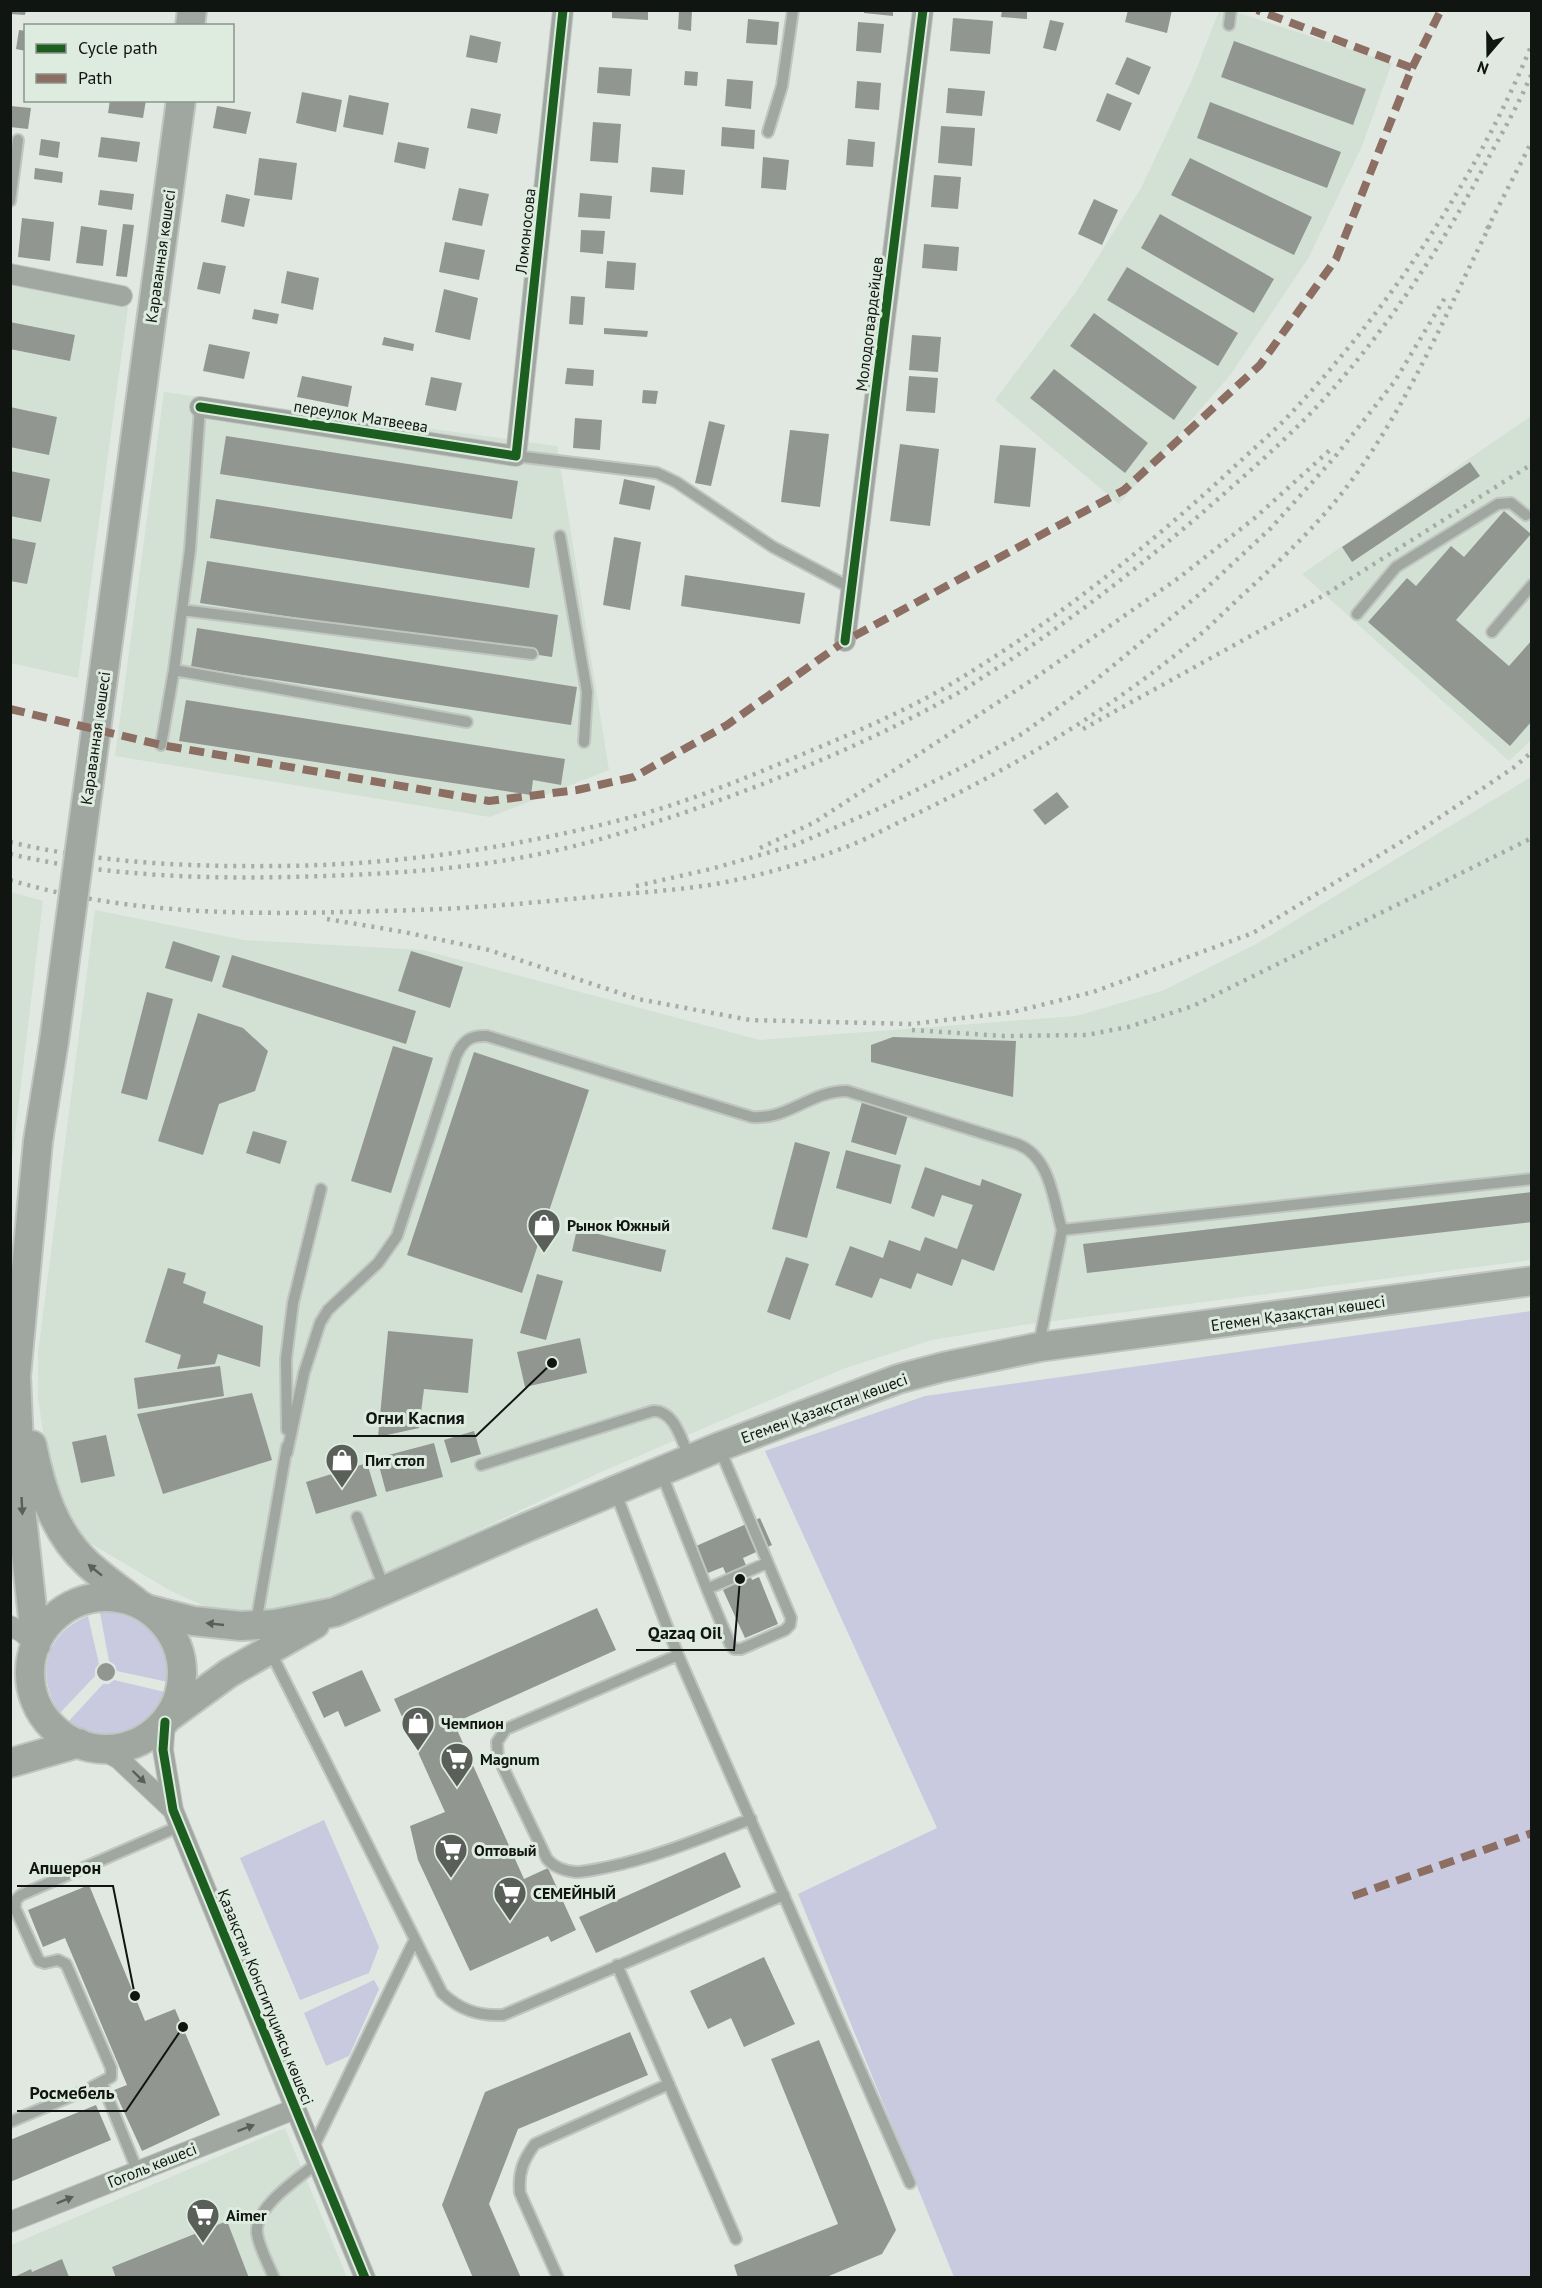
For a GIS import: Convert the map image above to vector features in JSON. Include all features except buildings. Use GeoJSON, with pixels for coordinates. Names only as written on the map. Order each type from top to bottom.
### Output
{"type":"FeatureCollection","features":[{"type":"Feature","properties":{"kind":"main road","name":"Караванная көшесі"},"geometry":{"type":"LineString","coordinates":[[30,1632],[16,1376],[38,1141],[54,1041],[181,102]]}},
{"type":"Feature","properties":{"kind":"main road","name":"Егемен Қазақстан көшесі"},"geometry":{"type":"LineString","coordinates":[[166,1720],[229,1674],[263,1638],[335,1612],[719,1447],[898,1379],[943,1366],[1039,1347],[1532,1281]]}},
{"type":"Feature","properties":{"kind":"main road","name":"Караванная көшесі"},"geometry":{"type":"LineString","coordinates":[[16,1376],[39,1480],[61,1532],[87,1563],[144,1608]]}},
{"type":"Feature","properties":{"kind":"main road"},"geometry":{"type":"LineString","coordinates":[[10,1694],[30,1632],[72,1605],[95,1598],[118,1598],[144,1608],[159,1619],[169,1631],[177,1644],[181,1659],[182,1675],[175,1705],[166,1720],[138,1742],[120,1747],[90,1746],[10,1763]]}},
{"type":"Feature","properties":{"kind":"main road","name":"Егемен Қазақстан көшесі"},"geometry":{"type":"LineString","coordinates":[[144,1608],[263,1638]]}},
{"type":"Feature","properties":{"kind":"main road"},"geometry":{"type":"LineString","coordinates":[[30,1632],[31,1678],[38,1706],[55,1728],[90,1746]]}},
{"type":"Feature","properties":{"kind":"street","name":"Ломоносова"},"geometry":{"type":"LineString","coordinates":[[516,456],[563,10]]}},
{"type":"Feature","properties":{"kind":"street","name":"Молодогвардейцев"},"geometry":{"type":"LineString","coordinates":[[845,641],[923,10]]}},
{"type":"Feature","properties":{"kind":"street"},"geometry":{"type":"LineString","coordinates":[[10,274],[122,296]]}},
{"type":"Feature","properties":{"kind":"street","name":"переулок Матвеева"},"geometry":{"type":"LineString","coordinates":[[200,407],[516,456]]}},
{"type":"Feature","properties":{"kind":"street","name":"Қазақстан Конституциясы көшесі"},"geometry":{"type":"LineString","coordinates":[[166,1720],[163,1750],[176,1818],[365,2277]]}},
{"type":"Feature","properties":{"kind":"street","name":"Қазақстан Конституциясы көшесі"},"geometry":{"type":"LineString","coordinates":[[90,1746],[119,1759],[176,1818]]}},
{"type":"Feature","properties":{"kind":"street","name":"Гоголь көшесі"},"geometry":{"type":"LineString","coordinates":[[10,2222],[295,2109]]}},
{"type":"Feature","properties":{"kind":"lane"},"geometry":{"type":"LineString","coordinates":[[768,132],[782,86],[793,10]]}},
{"type":"Feature","properties":{"kind":"lane"},"geometry":{"type":"LineString","coordinates":[[1229,25],[1232,10]]}},
{"type":"Feature","properties":{"kind":"lane"},"geometry":{"type":"LineString","coordinates":[[10,201],[18,140]]}},
{"type":"Feature","properties":{"kind":"lane"},"geometry":{"type":"LineString","coordinates":[[161,745],[174,670],[190,550],[200,407]]}},
{"type":"Feature","properties":{"kind":"lane"},"geometry":{"type":"LineString","coordinates":[[516,456],[657,472],[676,482],[773,547],[851,588]]}},
{"type":"Feature","properties":{"kind":"lane"},"geometry":{"type":"LineString","coordinates":[[1357,614],[1396,567],[1498,504],[1511,503],[1530,515]]}},
{"type":"Feature","properties":{"kind":"lane"},"geometry":{"type":"LineString","coordinates":[[560,536],[587,692],[584,742]]}},
{"type":"Feature","properties":{"kind":"lane"},"geometry":{"type":"LineString","coordinates":[[1492,632],[1532,585]]}},
{"type":"Feature","properties":{"kind":"lane"},"geometry":{"type":"LineString","coordinates":[[182,610],[532,654]]}},
{"type":"Feature","properties":{"kind":"lane"},"geometry":{"type":"LineString","coordinates":[[174,670],[467,722]]}},
{"type":"Feature","properties":{"kind":"lane"},"geometry":{"type":"LineString","coordinates":[[784,1895],[503,2015],[486,2016],[470,2012],[453,2004],[442,1993],[263,1638],[268,1546],[304,1373],[320,1323],[328,1310],[378,1263],[397,1236],[456,1056],[467,1039],[487,1036],[752,1117],[772,1116],[823,1093],[847,1091],[1027,1148],[1041,1161],[1062,1230],[1039,1347]]}},
{"type":"Feature","properties":{"kind":"lane"},"geometry":{"type":"LineString","coordinates":[[1062,1230],[1532,1179]]}},
{"type":"Feature","properties":{"kind":"lane"},"geometry":{"type":"LineString","coordinates":[[287,1453],[286,1359],[293,1303],[321,1189]]}},
{"type":"Feature","properties":{"kind":"lane"},"geometry":{"type":"LineString","coordinates":[[481,1465],[653,1410],[660,1410],[672,1420],[690,1459]]}},
{"type":"Feature","properties":{"kind":"lane"},"geometry":{"type":"LineString","coordinates":[[660,1472],[730,1644],[734,1649],[741,1648],[785,1630],[790,1625],[791,1618],[719,1447]]}},
{"type":"Feature","properties":{"kind":"lane"},"geometry":{"type":"LineString","coordinates":[[615,1491],[678,1655],[910,2183]]}},
{"type":"Feature","properties":{"kind":"lane"},"geometry":{"type":"LineString","coordinates":[[357,1517],[385,1590]]}},
{"type":"Feature","properties":{"kind":"lane"},"geometry":{"type":"LineString","coordinates":[[707,1589],[767,1563]]}},
{"type":"Feature","properties":{"kind":"lane"},"geometry":{"type":"LineString","coordinates":[[678,1655],[506,1729],[497,1742],[498,1757],[547,1859],[553,1866],[570,1871],[578,1872],[626,1863],[661,1853],[751,1820]]}},
{"type":"Feature","properties":{"kind":"lane"},"geometry":{"type":"LineString","coordinates":[[137,2170],[97,2085],[111,2077],[112,2071],[68,1968],[62,1960],[45,1963],[39,1961],[15,1908],[16,1900],[21,1895],[176,1818]]}},
{"type":"Feature","properties":{"kind":"lane"},"geometry":{"type":"LineString","coordinates":[[274,2277],[260,2243],[257,2223],[266,2206],[315,2156],[415,1939]]}},
{"type":"Feature","properties":{"kind":"lane"},"geometry":{"type":"LineString","coordinates":[[617,1965],[736,2238]]}},
{"type":"Feature","properties":{"kind":"lane"},"geometry":{"type":"LineString","coordinates":[[558,2277],[520,2193],[521,2167],[527,2155],[535,2144],[669,2084]]}},
{"type":"Feature","properties":{"kind":"lane"},"geometry":{"type":"LineString","coordinates":[[10,2122],[81,2092]]}},
{"type":"Feature","properties":{"kind":"shaded area"},"geometry":{"type":"Polygon","coordinates":[[[1219,11],[1233,11],[1392,63],[1362,146],[1309,257],[1231,374],[1119,504],[995,400],[1078,289],[1141,188],[1192,80],[1219,11]]]}},
{"type":"Feature","properties":{"kind":"shaded area"},"geometry":{"type":"Polygon","coordinates":[[[10,285],[128,307],[78,678],[11,663],[10,285]]]}},
{"type":"Feature","properties":{"kind":"shaded area"},"geometry":{"type":"Polygon","coordinates":[[[164,392],[557,446],[609,770],[490,817],[115,756],[164,392]]]}},
{"type":"Feature","properties":{"kind":"shaded area"},"geometry":{"type":"Polygon","coordinates":[[[1531,416],[1531,740],[1509,761],[1302,574],[1531,416]]]}},
{"type":"Feature","properties":{"kind":"shaded area","name":"Рынок Южный"},"geometry":{"type":"Polygon","coordinates":[[[1531,777],[1531,1260],[1023,1325],[932,1340],[843,1369],[601,1472],[338,1597],[252,1614],[211,1609],[171,1591],[83,1539],[64,1506],[47,1459],[38,1398],[38,1353],[95,910],[244,940],[423,950],[760,1040],[1076,1016],[1162,991],[1258,943],[1531,777]]]}},
{"type":"Feature","properties":{"kind":"shaded area"},"geometry":{"type":"Polygon","coordinates":[[[10,892],[43,901],[11,1168],[10,892]]]}},
{"type":"Feature","properties":{"kind":"shaded area"},"geometry":{"type":"Polygon","coordinates":[[[1531,1311],[1531,2277],[954,2277],[798,1894],[937,1828],[765,1451],[925,1396],[1531,1311]]]}},
{"type":"Feature","properties":{"kind":"shaded area"},"geometry":{"type":"Polygon","coordinates":[[[110,1612],[135,1620],[154,1635],[166,1656],[168,1682],[117,1671],[115,1665],[109,1661],[100,1613],[110,1612]]]}},
{"type":"Feature","properties":{"kind":"shaded area"},"geometry":{"type":"Polygon","coordinates":[[[88,1616],[99,1664],[95,1669],[95,1676],[60,1713],[52,1699],[48,1684],[46,1670],[48,1657],[62,1633],[74,1623],[88,1616]]]}},
{"type":"Feature","properties":{"kind":"shaded area"},"geometry":{"type":"Polygon","coordinates":[[[114,1680],[165,1692],[158,1707],[148,1719],[124,1732],[111,1735],[97,1734],[68,1722],[103,1684],[109,1684],[114,1680]]]}},
{"type":"Feature","properties":{"kind":"shaded area"},"geometry":{"type":"Polygon","coordinates":[[[324,1820],[379,1947],[369,1973],[300,2000],[240,1858],[324,1820]]]}},
{"type":"Feature","properties":{"kind":"shaded area"},"geometry":{"type":"Polygon","coordinates":[[[374,1980],[379,1989],[349,2056],[326,2066],[304,2013],[374,1980]]]}},
{"type":"Feature","properties":{"kind":"shaded area"},"geometry":{"type":"Polygon","coordinates":[[[285,2128],[347,2277],[11,2278],[11,2245],[285,2128]]]}},
{"type":"Feature","properties":{"kind":"railway"},"geometry":{"type":"LineString","coordinates":[[10,842],[110,859],[245,866],[323,865],[455,853],[585,829],[650,812],[760,772],[839,739],[929,697],[985,663],[1060,612],[1132,556],[1201,497],[1295,409],[1366,326],[1430,237],[1486,142],[1532,44]]}},
{"type":"Feature","properties":{"kind":"railway"},"geometry":{"type":"LineString","coordinates":[[10,854],[113,871],[217,877],[351,875],[480,864],[580,845],[686,812],[820,761],[917,715],[1004,664],[1102,594],[1195,519],[1265,458],[1305,419],[1358,359],[1430,260],[1471,190],[1532,73]]}},
{"type":"Feature","properties":{"kind":"railway"},"geometry":{"type":"LineString","coordinates":[[1487,229],[1532,141]]}},
{"type":"Feature","properties":{"kind":"railway"},"geometry":{"type":"LineString","coordinates":[[10,880],[60,893],[111,902],[212,912],[313,913],[440,909],[533,903],[711,885],[786,867],[864,839],[989,777],[1058,737],[1125,693],[1197,638],[1291,549],[1332,505],[1377,444],[1429,351],[1491,223]]}},
{"type":"Feature","properties":{"kind":"railway"},"geometry":{"type":"LineString","coordinates":[[636,886],[711,869],[795,845],[878,809],[963,767],[1022,734],[1092,683],[1201,593],[1271,528],[1334,458],[1395,381],[1446,296]]}},
{"type":"Feature","properties":{"kind":"railway"},"geometry":{"type":"LineString","coordinates":[[760,848],[815,822],[1032,680],[1180,577],[1256,517],[1331,449]]}},
{"type":"Feature","properties":{"kind":"railway"},"geometry":{"type":"LineString","coordinates":[[1083,729],[1328,593],[1532,464]]}},
{"type":"Feature","properties":{"kind":"railway"},"geometry":{"type":"LineString","coordinates":[[327,919],[489,950],[638,999],[750,1020],[912,1024],[1013,1012],[1093,992],[1253,933],[1427,826],[1513,768],[1532,752]]}},
{"type":"Feature","properties":{"kind":"railway"},"geometry":{"type":"LineString","coordinates":[[912,1030],[1004,1036],[1086,1035],[1128,1027],[1193,1006],[1532,838]]}},
{"type":"Feature","properties":{"kind":"marked path"},"geometry":{"type":"LineString","coordinates":[[10,709],[161,745],[489,801],[577,790],[634,777],[727,725],[845,641],[1124,490],[1260,365],[1336,259],[1412,68],[1257,10]]}},
{"type":"Feature","properties":{"kind":"marked path"},"geometry":{"type":"LineString","coordinates":[[1412,68],[1441,10]]}},
{"type":"Feature","properties":{"kind":"marked path"},"geometry":{"type":"LineString","coordinates":[[1353,1896],[1532,1833]]}},
{"type":"Feature","properties":{"kind":"cycle path"},"geometry":{"type":"LineString","coordinates":[[200,407],[516,456],[563,10]]}},
{"type":"Feature","properties":{"kind":"cycle path"},"geometry":{"type":"LineString","coordinates":[[845,641],[923,10]]}},
{"type":"Feature","properties":{"kind":"cycle path"},"geometry":{"type":"LineString","coordinates":[[165,1722],[163,1750],[173,1810],[365,2278]]}},
{"type":"Feature","properties":{"kind":"place","name":"Рынок Южный"},"geometry":{"type":"Point","coordinates":[544,1254]}},
{"type":"Feature","properties":{"kind":"place","name":"Огни Каспия"},"geometry":{"type":"Point","coordinates":[552,1363]}},
{"type":"Feature","properties":{"kind":"place","name":"Пит стоп"},"geometry":{"type":"Point","coordinates":[342,1489]}},
{"type":"Feature","properties":{"kind":"place","name":"Qazaq Oil"},"geometry":{"type":"Point","coordinates":[740,1579]}},
{"type":"Feature","properties":{"kind":"place","name":"Чемпион"},"geometry":{"type":"Point","coordinates":[418,1752]}},
{"type":"Feature","properties":{"kind":"place","name":"Magnum"},"geometry":{"type":"Point","coordinates":[457,1788]}},
{"type":"Feature","properties":{"kind":"place","name":"Оптовый"},"geometry":{"type":"Point","coordinates":[451,1879]}},
{"type":"Feature","properties":{"kind":"place","name":"СЕМЕЙНЫЙ"},"geometry":{"type":"Point","coordinates":[510,1922]}},
{"type":"Feature","properties":{"kind":"place","name":"Апшерон"},"geometry":{"type":"Point","coordinates":[135,1996]}},
{"type":"Feature","properties":{"kind":"place","name":"Росмебель"},"geometry":{"type":"Point","coordinates":[183,2027]}},
{"type":"Feature","properties":{"kind":"place","name":"Aimer"},"geometry":{"type":"Point","coordinates":[203,2244]}}]}
